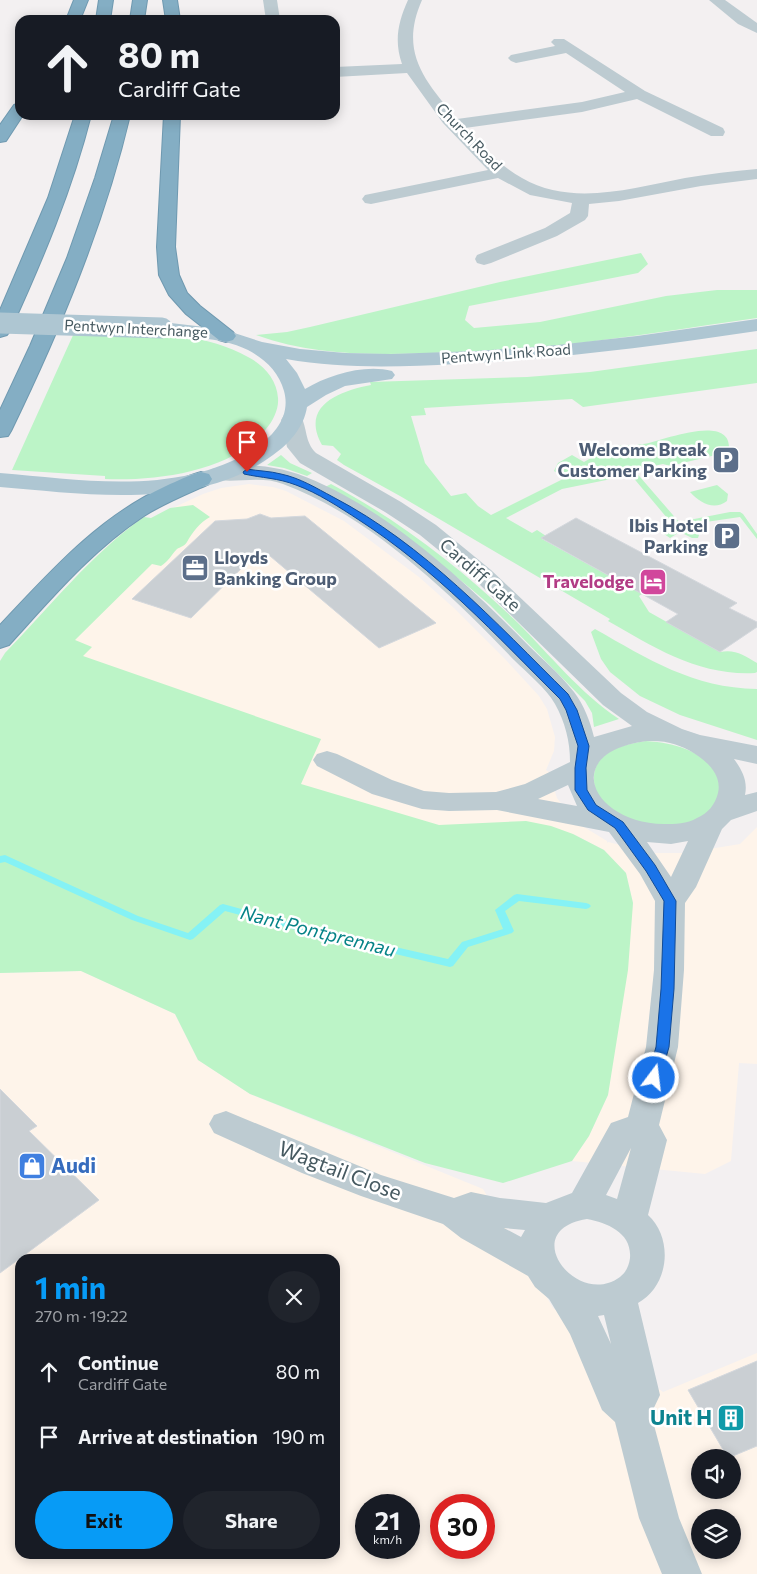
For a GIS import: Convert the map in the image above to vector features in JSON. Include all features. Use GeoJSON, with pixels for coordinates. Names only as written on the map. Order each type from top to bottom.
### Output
{"type":"FeatureCollection","features":[{"type":"Feature","properties":{"kind":"highway"},"geometry":{"type":"LineString","coordinates":[[75,15],[81,0]]}},
{"type":"Feature","properties":{"kind":"highway"},"geometry":{"type":"LineString","coordinates":[[104,15],[106,0]]}},
{"type":"Feature","properties":{"kind":"highway"},"geometry":{"type":"LineString","coordinates":[[138,15],[140,0]]}},
{"type":"Feature","properties":{"kind":"highway"},"geometry":{"type":"LineString","coordinates":[[170,0],[172,15]]}},
{"type":"Feature","properties":{"kind":"highway"},"geometry":{"type":"LineString","coordinates":[[0,137],[15,115]]}},
{"type":"Feature","properties":{"kind":"highway"},"geometry":{"type":"LineString","coordinates":[[0,331],[23,282],[50,212],[81,120]]}},
{"type":"Feature","properties":{"kind":"highway"},"geometry":{"type":"LineString","coordinates":[[0,431],[46,333],[79,252],[117,138],[121,120]]}},
{"type":"Feature","properties":{"kind":"highway"},"geometry":{"type":"LineString","coordinates":[[172,120],[166,247],[169,275],[179,295],[193,310],[226,336]]}},
{"type":"Feature","properties":{"kind":"highway"},"geometry":{"type":"LineString","coordinates":[[0,640],[52,583],[109,531],[151,502],[211,477]]}},
{"type":"Feature","properties":{"kind":"main road","name":"Pentwyn Interchange"},"geometry":{"type":"LineString","coordinates":[[0,323],[162,328],[226,336],[255,346],[278,363],[292,378],[294,412]]}},
{"type":"Feature","properties":{"kind":"main road","name":"Pentwyn Link Road"},"geometry":{"type":"LineString","coordinates":[[255,346],[294,355],[332,359],[458,358],[590,348],[757,325]]}},
{"type":"Feature","properties":{"kind":"main road","name":"Pentwyn Link Road"},"geometry":{"type":"LineString","coordinates":[[294,412],[327,385],[360,377],[490,372],[598,364],[757,342]]}},
{"type":"Feature","properties":{"kind":"main road"},"geometry":{"type":"LineString","coordinates":[[0,480],[102,487],[143,487],[211,477],[240,466],[266,450],[283,435],[294,412]]}},
{"type":"Feature","properties":{"kind":"street"},"geometry":{"type":"LineString","coordinates":[[270,0],[272,15]]}},
{"type":"Feature","properties":{"kind":"street","name":"Church Road"},"geometry":{"type":"LineString","coordinates":[[414,0],[405,22],[403,37],[411,68],[430,96],[455,124],[502,172],[516,182],[541,193],[559,198],[581,200],[624,196],[721,177],[757,174]]}},
{"type":"Feature","properties":{"kind":"street"},"geometry":{"type":"LineString","coordinates":[[716,0],[750,19],[757,29]]}},
{"type":"Feature","properties":{"kind":"street"},"geometry":{"type":"LineString","coordinates":[[516,58],[564,45],[639,94],[717,132]]}},
{"type":"Feature","properties":{"kind":"street"},"geometry":{"type":"LineString","coordinates":[[340,72],[411,68]]}},
{"type":"Feature","properties":{"kind":"street"},"geometry":{"type":"LineString","coordinates":[[455,124],[582,107],[639,94]]}},
{"type":"Feature","properties":{"kind":"street"},"geometry":{"type":"LineString","coordinates":[[371,200],[502,172]]}},
{"type":"Feature","properties":{"kind":"street"},"geometry":{"type":"LineString","coordinates":[[484,260],[550,232],[579,216],[581,200]]}},
{"type":"Feature","properties":{"kind":"street","name":"Cardiff Gate"},"geometry":{"type":"LineString","coordinates":[[294,412],[298,447],[308,458],[393,507],[428,530],[483,575],[612,698],[638,718],[684,738],[720,759],[731,775],[734,792],[717,818]]}},
{"type":"Feature","properties":{"kind":"street","name":"Cardiff Gate"},"geometry":{"type":"LineString","coordinates":[[211,477],[256,472],[292,480],[346,507],[412,552],[463,596],[564,697],[572,710],[584,746],[581,790],[592,807],[616,824],[642,832],[671,834],[696,830],[717,818],[757,801]]}},
{"type":"Feature","properties":{"kind":"street","name":"Cardiff Gate"},"geometry":{"type":"LineString","coordinates":[[582,765],[592,750],[608,740],[626,734],[647,732],[684,738],[757,755]]}},
{"type":"Feature","properties":{"kind":"street"},"geometry":{"type":"LineString","coordinates":[[327,760],[382,787],[422,800],[449,802],[497,801],[616,824],[651,868],[670,901],[669,970],[662,1047],[642,1125],[650,1140],[629,1220]]}},
{"type":"Feature","properties":{"kind":"street"},"geometry":{"type":"LineString","coordinates":[[497,801],[534,791],[582,765]]}},
{"type":"Feature","properties":{"kind":"street"},"geometry":{"type":"LineString","coordinates":[[670,901],[681,888],[717,818]]}},
{"type":"Feature","properties":{"kind":"street","name":"Wagtail Close"},"geometry":{"type":"LineString","coordinates":[[226,1124],[364,1182],[455,1213],[473,1228],[540,1265]]}},
{"type":"Feature","properties":{"kind":"street"},"geometry":{"type":"LineString","coordinates":[[455,1213],[472,1206],[500,1213],[567,1212],[608,1208],[637,1227],[646,1241],[648,1257],[644,1273],[634,1287],[618,1296],[600,1300],[581,1298],[564,1291],[550,1279],[540,1265],[535,1246],[540,1232],[567,1212],[623,1132],[642,1125]]}},
{"type":"Feature","properties":{"kind":"street"},"geometry":{"type":"LineString","coordinates":[[564,1291],[585,1326],[614,1398],[632,1413],[659,1518],[682,1574]]}},
{"type":"Feature","properties":{"kind":"street"},"geometry":{"type":"LineString","coordinates":[[618,1296],[641,1395],[632,1413]]}},
{"type":"Feature","properties":{"kind":"shaded area"},"geometry":{"type":"Polygon","coordinates":[[[249,484],[273,487],[286,491],[344,521],[419,577],[455,609],[505,659],[539,696],[547,709],[555,737],[554,751],[546,770],[555,776],[554,789],[557,798],[574,821],[607,841],[607,843],[653,853],[685,853],[740,844],[757,827],[757,1064],[739,1063],[731,1161],[705,1174],[572,1161],[589,1136],[608,1095],[633,903],[626,873],[604,850],[573,834],[438,838],[291,790],[12,654],[151,518],[203,494],[221,488],[249,484]]]}},
{"type":"Feature","properties":{"kind":"shaded area"},"geometry":{"type":"Polygon","coordinates":[[[81,971],[175,1014],[198,1060],[250,1094],[483,1189],[553,1308],[663,1392],[757,1353],[757,1574],[0,1574],[0,973],[81,971]]]}},
{"type":"Feature","properties":{"kind":"green space"},"geometry":{"type":"Polygon","coordinates":[[[641,253],[648,264],[638,273],[469,306],[465,320],[474,328],[540,322],[666,296],[717,290],[757,290],[757,318],[561,345],[430,353],[379,354],[329,351],[305,348],[256,335],[287,332],[500,282],[641,253]]]}},
{"type":"Feature","properties":{"kind":"green space"},"geometry":{"type":"Polygon","coordinates":[[[74,333],[163,334],[207,341],[228,348],[254,360],[269,374],[277,391],[278,406],[275,415],[266,429],[251,444],[234,455],[192,471],[147,478],[105,479],[105,476],[12,470],[74,333]]]}},
{"type":"Feature","properties":{"kind":"green space"},"geometry":{"type":"Polygon","coordinates":[[[757,349],[757,383],[583,407],[572,399],[424,408],[426,415],[411,416],[425,463],[451,496],[466,493],[478,506],[491,515],[565,478],[554,471],[558,463],[572,455],[584,462],[615,446],[643,444],[706,430],[718,432],[726,437],[729,448],[724,453],[670,466],[663,464],[634,470],[679,522],[730,512],[740,512],[757,534],[757,539],[740,517],[692,524],[699,535],[698,538],[692,538],[680,532],[670,538],[664,534],[678,531],[631,475],[562,489],[506,518],[532,533],[537,530],[546,536],[542,539],[642,594],[639,596],[649,612],[720,652],[735,652],[757,663],[757,672],[755,673],[735,673],[696,665],[643,641],[608,621],[610,619],[344,465],[337,460],[341,454],[333,446],[322,445],[316,431],[316,420],[319,410],[326,403],[347,391],[371,385],[370,382],[527,377],[590,372],[757,349]]]}},
{"type":"Feature","properties":{"kind":"green space"},"geometry":{"type":"Polygon","coordinates":[[[281,455],[290,463],[312,473],[307,476],[284,468],[267,465],[281,455]]]}},
{"type":"Feature","properties":{"kind":"green space"},"geometry":{"type":"Polygon","coordinates":[[[331,484],[357,498],[452,564],[517,622],[578,686],[619,719],[594,727],[592,713],[585,701],[490,605],[413,542],[325,487],[331,484]]]}},
{"type":"Feature","properties":{"kind":"green space"},"geometry":{"type":"Polygon","coordinates":[[[717,485],[728,494],[727,501],[722,504],[707,504],[690,492],[717,485]]]}},
{"type":"Feature","properties":{"kind":"green space"},"geometry":{"type":"Polygon","coordinates":[[[193,505],[210,517],[194,531],[186,543],[177,549],[164,564],[161,566],[152,564],[75,640],[92,647],[83,656],[321,739],[301,784],[439,825],[526,821],[551,826],[573,834],[604,850],[626,873],[633,903],[628,970],[608,1095],[589,1136],[572,1161],[503,1183],[425,1163],[250,1094],[198,1060],[175,1014],[81,971],[0,973],[0,661],[5,653],[106,547],[144,517],[151,518],[170,508],[193,505]]]}},
{"type":"Feature","properties":{"kind":"green space"},"geometry":{"type":"Polygon","coordinates":[[[595,629],[672,670],[712,683],[757,689],[757,740],[680,715],[640,696],[610,672],[601,659],[591,632],[595,629]]]}},
{"type":"Feature","properties":{"kind":"green space"},"geometry":{"type":"Polygon","coordinates":[[[646,741],[680,747],[703,759],[716,774],[719,791],[713,807],[698,819],[676,825],[639,822],[627,818],[606,805],[596,791],[594,780],[598,763],[604,756],[619,747],[646,741]]]}},
{"type":"Feature","properties":{"kind":"building"},"geometry":{"type":"Polygon","coordinates":[[[260,514],[271,518],[305,516],[436,623],[379,648],[270,556],[253,557],[191,618],[132,599],[215,521],[247,519],[260,514]]]}},
{"type":"Feature","properties":{"kind":"building"},"geometry":{"type":"Polygon","coordinates":[[[576,518],[737,603],[729,608],[757,622],[757,627],[720,652],[666,622],[678,614],[541,538],[576,518]]]}},
{"type":"Feature","properties":{"kind":"building","name":"Audi"},"geometry":{"type":"Polygon","coordinates":[[[0,1089],[37,1126],[29,1131],[99,1200],[26,1254],[15,1254],[15,1262],[0,1273],[0,1089]]]}},
{"type":"Feature","properties":{"kind":"building","name":"Unit H"},"geometry":{"type":"Polygon","coordinates":[[[757,1361],[757,1446],[741,1453],[741,1449],[723,1449],[688,1390],[757,1361]]]}},
{"type":"Feature","properties":{"kind":"waterway","name":"Nant Pontprennau"},"geometry":{"type":"LineString","coordinates":[[0,860],[5,858],[135,918],[190,937],[223,907],[303,929],[450,963],[465,944],[509,931],[500,910],[517,897],[586,906]]}},
{"type":"Feature","properties":{"kind":"place","name":"Welcome Break Customer Parking"},"geometry":{"type":"Point","coordinates":[726,460]}},
{"type":"Feature","properties":{"kind":"place","name":"Ibis Hotel Parking"},"geometry":{"type":"Point","coordinates":[727,536]}},
{"type":"Feature","properties":{"kind":"place","name":"Lloyds Banking Group"},"geometry":{"type":"Point","coordinates":[195,568]}},
{"type":"Feature","properties":{"kind":"place","name":"Travelodge"},"geometry":{"type":"Point","coordinates":[653,582]}},
{"type":"Feature","properties":{"kind":"place","name":"Audi"},"geometry":{"type":"Point","coordinates":[32,1166]}},
{"type":"Feature","properties":{"kind":"place","name":"Unit H"},"geometry":{"type":"Point","coordinates":[731,1418]}},
{"type":"Feature","properties":{"kind":"route"},"geometry":{"type":"LineString","coordinates":[[247,472],[285,477],[346,507],[384,531],[412,552],[463,596],[564,697],[572,710],[584,746],[583,762],[580,768],[581,790],[592,807],[619,825],[651,868],[670,901],[668,989],[662,1047],[654,1078]]}}]}
